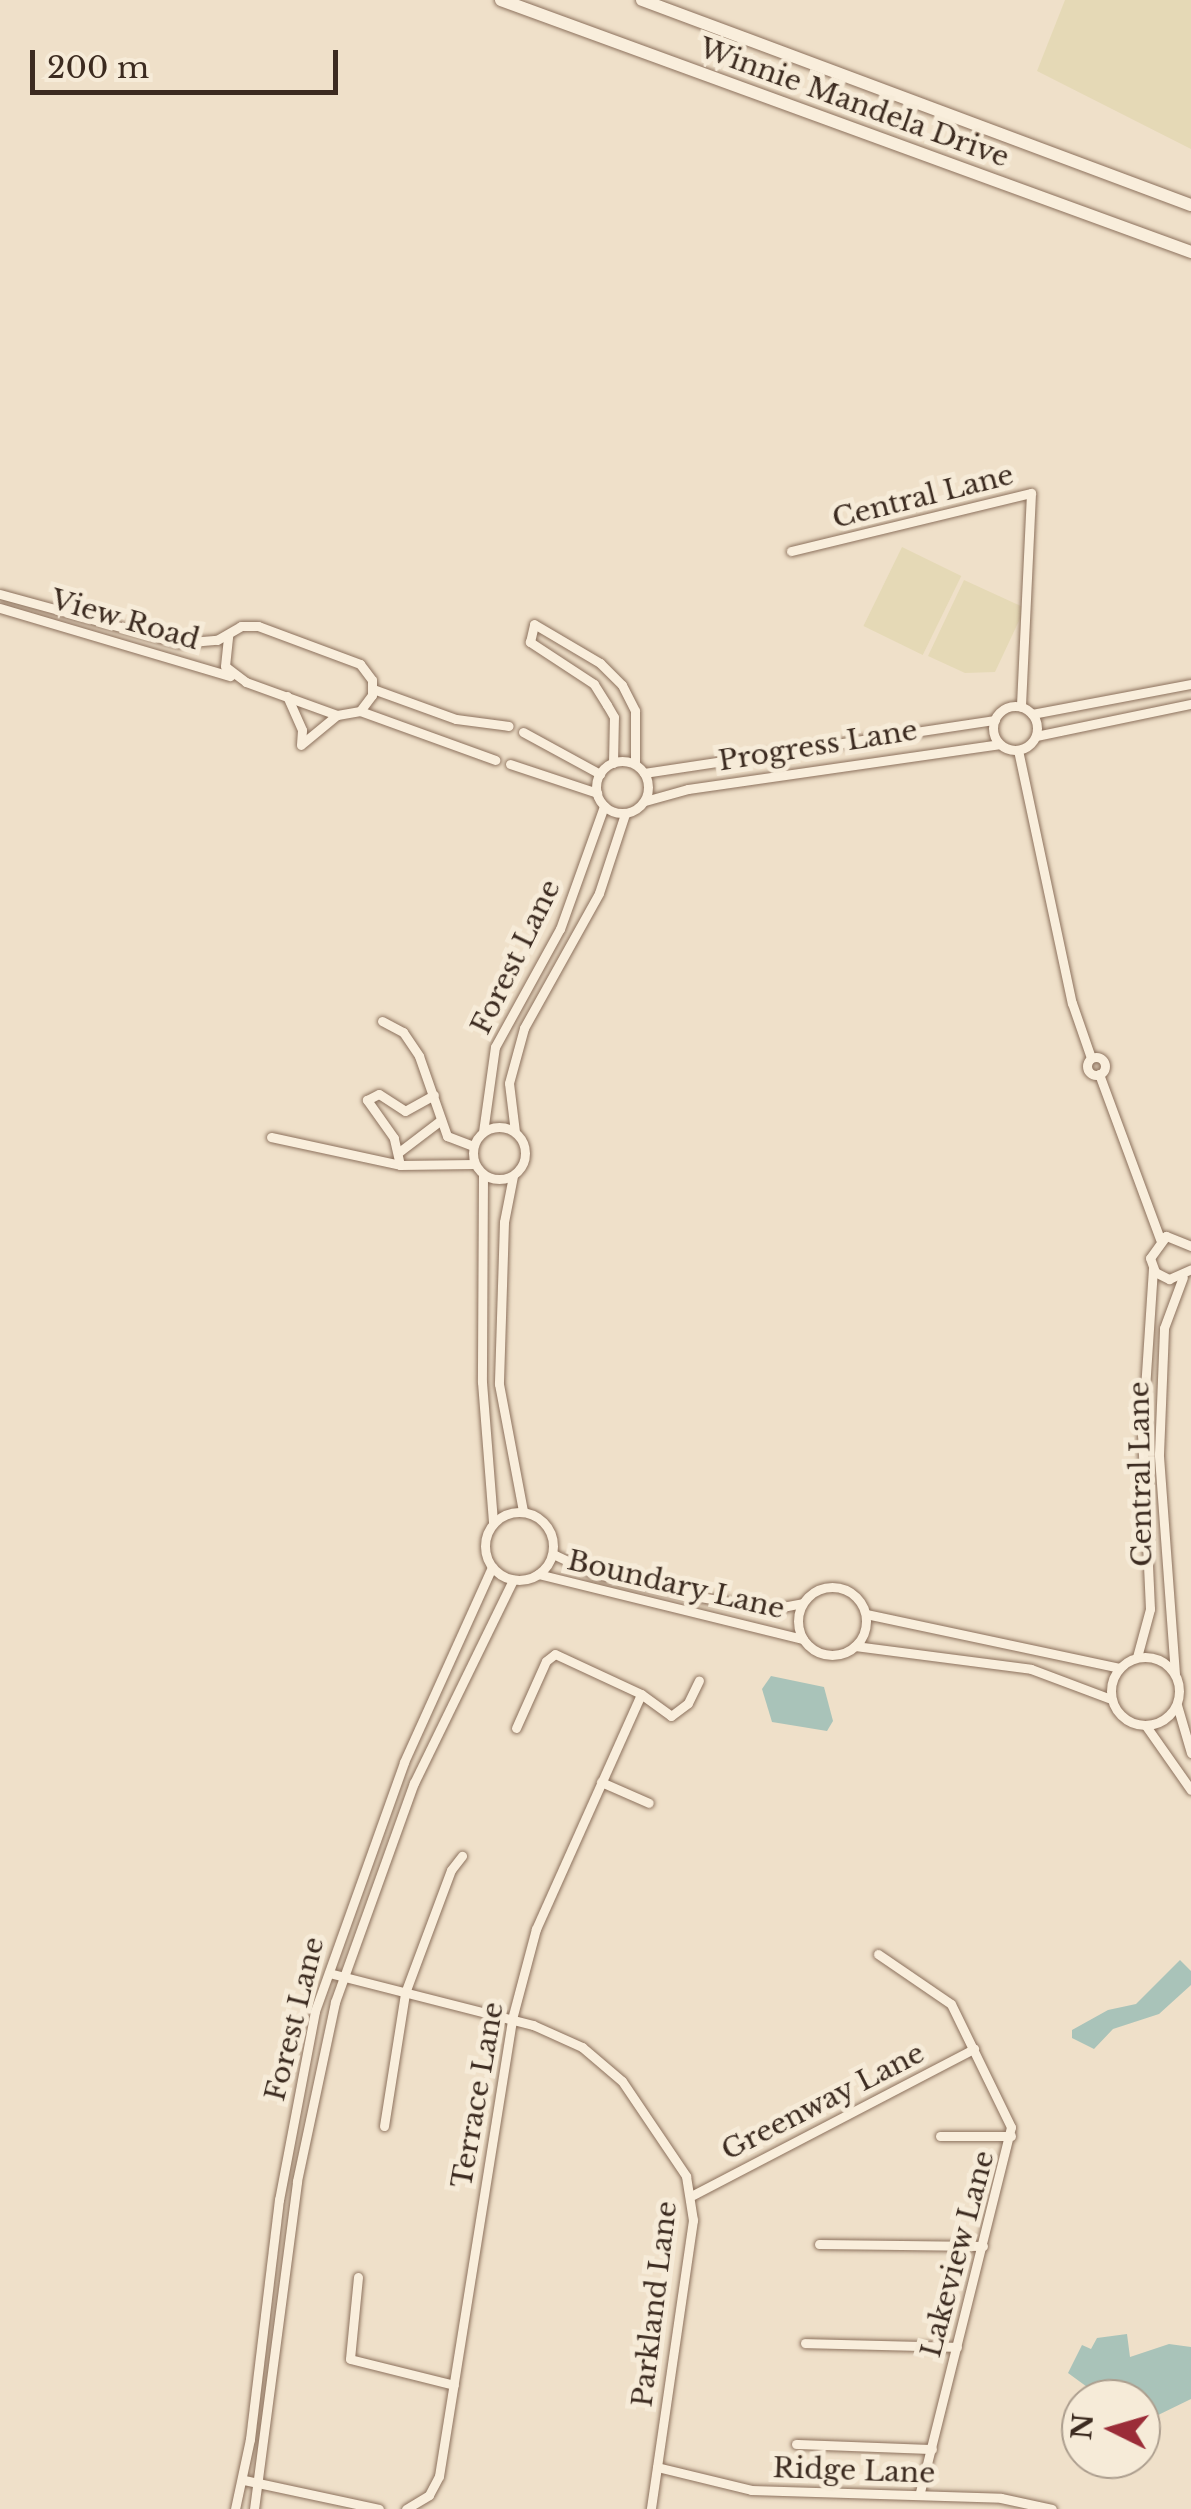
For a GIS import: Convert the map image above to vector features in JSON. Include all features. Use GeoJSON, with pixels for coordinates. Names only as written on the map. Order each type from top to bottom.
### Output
{"type":"FeatureCollection","features":[{"type":"Feature","properties":{"kind":"main road","name":"Winnie Mandela Drive"},"geometry":{"type":"LineString","coordinates":[[501,0],[1191,252]]}},
{"type":"Feature","properties":{"kind":"main road","name":"Winnie Mandela Drive"},"geometry":{"type":"LineString","coordinates":[[642,0],[1191,205]]}},
{"type":"Feature","properties":{"kind":"street","name":"Central Lane"},"geometry":{"type":"LineString","coordinates":[[791,551],[1032,493],[1021,707]]}},
{"type":"Feature","properties":{"kind":"street","name":"View Road"},"geometry":{"type":"LineString","coordinates":[[0,594],[178,643],[228,634],[249,625],[360,664],[373,689]]}},
{"type":"Feature","properties":{"kind":"street","name":"View Road"},"geometry":{"type":"LineString","coordinates":[[0,608],[238,678],[338,715],[360,712]]}},
{"type":"Feature","properties":{"kind":"street"},"geometry":{"type":"LineString","coordinates":[[613,763],[614,717],[594,684],[530,642],[534,624],[600,663],[622,686],[635,712],[636,763],[644,773],[645,801],[625,814],[604,806],[597,792],[600,774],[613,763],[636,763]]}},
{"type":"Feature","properties":{"kind":"street","name":"View Road"},"geometry":{"type":"LineString","coordinates":[[228,634],[222,658],[238,678]]}},
{"type":"Feature","properties":{"kind":"street"},"geometry":{"type":"LineString","coordinates":[[1018,750],[999,744],[995,720],[1003,710],[1021,707],[1032,714],[1191,684]]}},
{"type":"Feature","properties":{"kind":"street"},"geometry":{"type":"LineString","coordinates":[[495,760],[360,712],[373,689],[456,719],[508,726]]}},
{"type":"Feature","properties":{"kind":"street"},"geometry":{"type":"LineString","coordinates":[[287,696],[302,730],[301,745],[338,715]]}},
{"type":"Feature","properties":{"kind":"street"},"geometry":{"type":"LineString","coordinates":[[1018,750],[1036,736],[1191,704]]}},
{"type":"Feature","properties":{"kind":"street"},"geometry":{"type":"LineString","coordinates":[[1032,714],[1036,736]]}},
{"type":"Feature","properties":{"kind":"street","name":"Progress Lane"},"geometry":{"type":"LineString","coordinates":[[644,773],[995,720]]}},
{"type":"Feature","properties":{"kind":"street"},"geometry":{"type":"LineString","coordinates":[[524,732],[600,774]]}},
{"type":"Feature","properties":{"kind":"street","name":"Progress Lane"},"geometry":{"type":"LineString","coordinates":[[645,801],[688,788],[999,744]]}},
{"type":"Feature","properties":{"kind":"street"},"geometry":{"type":"LineString","coordinates":[[1018,750],[1072,1003],[1091,1058],[1104,1062],[1099,1074],[1160,1239],[1190,1242]]}},
{"type":"Feature","properties":{"kind":"street"},"geometry":{"type":"LineString","coordinates":[[510,764],[597,792]]}},
{"type":"Feature","properties":{"kind":"street","name":"Forest Lane"},"geometry":{"type":"LineString","coordinates":[[483,1132],[495,1047],[560,929],[604,806]]}},
{"type":"Feature","properties":{"kind":"street","name":"Forest Lane"},"geometry":{"type":"LineString","coordinates":[[515,1132],[509,1083],[524,1028],[600,893],[625,814]]}},
{"type":"Feature","properties":{"kind":"street"},"geometry":{"type":"LineString","coordinates":[[382,1021],[404,1032],[452,1140],[473,1146]]}},
{"type":"Feature","properties":{"kind":"street"},"geometry":{"type":"LineString","coordinates":[[400,1164],[399,1152],[368,1100],[379,1094],[404,1111],[434,1095]]}},
{"type":"Feature","properties":{"kind":"street"},"geometry":{"type":"LineString","coordinates":[[399,1152],[441,1120]]}},
{"type":"Feature","properties":{"kind":"street"},"geometry":{"type":"LineString","coordinates":[[499,1127],[515,1132],[525,1154],[512,1176],[504,1222],[499,1384],[523,1511],[548,1526],[553,1554],[538,1574],[514,1580],[492,1567],[485,1545],[493,1523],[482,1382],[483,1175],[474,1164],[473,1146],[483,1132],[499,1127]]}},
{"type":"Feature","properties":{"kind":"street"},"geometry":{"type":"LineString","coordinates":[[271,1138],[400,1164],[474,1164]]}},
{"type":"Feature","properties":{"kind":"street"},"geometry":{"type":"LineString","coordinates":[[483,1175],[512,1176]]}},
{"type":"Feature","properties":{"kind":"street","name":"Central Lane"},"geometry":{"type":"LineString","coordinates":[[1138,1658],[1150,1609],[1142,1434],[1154,1268],[1151,1250],[1160,1239]]}},
{"type":"Feature","properties":{"kind":"street","name":"Central Lane"},"geometry":{"type":"LineString","coordinates":[[1154,1268],[1169,1279],[1187,1273]]}},
{"type":"Feature","properties":{"kind":"street","name":"Central Lane"},"geometry":{"type":"LineString","coordinates":[[1175,1674],[1159,1454],[1164,1328],[1187,1273]]}},
{"type":"Feature","properties":{"kind":"street"},"geometry":{"type":"LineString","coordinates":[[493,1523],[523,1511]]}},
{"type":"Feature","properties":{"kind":"street","name":"Boundary Lane"},"geometry":{"type":"LineString","coordinates":[[553,1554],[593,1573],[700,1597],[772,1609],[802,1603]]}},
{"type":"Feature","properties":{"kind":"street","name":"Forest Lane"},"geometry":{"type":"LineString","coordinates":[[236,2509],[244,2480],[281,2184],[300,2076],[329,1974],[404,1762],[492,1567]]}},
{"type":"Feature","properties":{"kind":"street","name":"Boundary Lane"},"geometry":{"type":"LineString","coordinates":[[538,1574],[803,1639]]}},
{"type":"Feature","properties":{"kind":"street","name":"Forest Lane"},"geometry":{"type":"LineString","coordinates":[[254,2509],[297,2181],[325,2041],[414,1783],[514,1580]]}},
{"type":"Feature","properties":{"kind":"street"},"geometry":{"type":"LineString","coordinates":[[1191,1753],[1177,1702],[1175,1674],[1158,1660],[1138,1658],[1119,1668],[910,1626],[866,1614],[855,1595],[837,1586],[817,1589],[802,1603],[803,1639],[833,1655],[855,1646],[884,1647],[1046,1672],[1111,1699],[1124,1719],[1146,1726],[1191,1790]]}},
{"type":"Feature","properties":{"kind":"street"},"geometry":{"type":"LineString","coordinates":[[855,1646],[866,1614]]}},
{"type":"Feature","properties":{"kind":"street"},"geometry":{"type":"LineString","coordinates":[[516,1728],[546,1661],[556,1654],[641,1694],[670,1716],[688,1703],[698,1680]]}},
{"type":"Feature","properties":{"kind":"street"},"geometry":{"type":"LineString","coordinates":[[1111,1699],[1119,1668]]}},
{"type":"Feature","properties":{"kind":"street","name":"Terrace Lane"},"geometry":{"type":"LineString","coordinates":[[406,2509],[434,2487],[454,2386],[512,2019],[536,1929],[641,1694]]}},
{"type":"Feature","properties":{"kind":"street"},"geometry":{"type":"LineString","coordinates":[[1146,1726],[1168,1717],[1177,1702]]}},
{"type":"Feature","properties":{"kind":"street"},"geometry":{"type":"LineString","coordinates":[[602,1782],[649,1803]]}},
{"type":"Feature","properties":{"kind":"street"},"geometry":{"type":"LineString","coordinates":[[384,2126],[406,1993],[451,1870],[462,1856]]}},
{"type":"Feature","properties":{"kind":"street","name":"Lakeview Lane"},"geometry":{"type":"LineString","coordinates":[[878,1954],[944,1996],[1009,2115],[1011,2136],[919,2495]]}},
{"type":"Feature","properties":{"kind":"street","name":"Parkland Lane"},"geometry":{"type":"LineString","coordinates":[[329,1974],[558,2034],[604,2063],[639,2104],[693,2195],[651,2509]]}},
{"type":"Feature","properties":{"kind":"street","name":"Greenway Lane"},"geometry":{"type":"LineString","coordinates":[[693,2195],[974,2049]]}},
{"type":"Feature","properties":{"kind":"street"},"geometry":{"type":"LineString","coordinates":[[940,2136],[1011,2136]]}},
{"type":"Feature","properties":{"kind":"street"},"geometry":{"type":"LineString","coordinates":[[819,2244],[983,2246]]}},
{"type":"Feature","properties":{"kind":"street"},"geometry":{"type":"LineString","coordinates":[[358,2277],[350,2359],[454,2386]]}},
{"type":"Feature","properties":{"kind":"street"},"geometry":{"type":"LineString","coordinates":[[805,2343],[957,2347]]}},
{"type":"Feature","properties":{"kind":"street"},"geometry":{"type":"LineString","coordinates":[[796,2444],[932,2448]]}},
{"type":"Feature","properties":{"kind":"street","name":"Ridge Lane"},"geometry":{"type":"LineString","coordinates":[[657,2466],[762,2492],[1002,2498],[1052,2509]]}},
{"type":"Feature","properties":{"kind":"street"},"geometry":{"type":"LineString","coordinates":[[244,2480],[379,2509]]}},
{"type":"Feature","properties":{"kind":"shaded area"},"geometry":{"type":"Polygon","coordinates":[[[1065,0],[1191,0],[1191,149],[1037,71],[1065,0]]]}},
{"type":"Feature","properties":{"kind":"shaded area"},"geometry":{"type":"Polygon","coordinates":[[[902,547],[961,576],[923,655],[863,626],[902,547]]]}},
{"type":"Feature","properties":{"kind":"shaded area"},"geometry":{"type":"Polygon","coordinates":[[[964,580],[1025,608],[995,672],[965,673],[928,656],[964,580]]]}},
{"type":"Feature","properties":{"kind":"shaded area"},"geometry":{"type":"Polygon","coordinates":[[[771,1676],[824,1687],[833,1721],[827,1731],[772,1722],[762,1689],[771,1676]]]}},
{"type":"Feature","properties":{"kind":"shaded area"},"geometry":{"type":"Polygon","coordinates":[[[1180,1960],[1191,1971],[1191,1985],[1159,2014],[1113,2029],[1094,2049],[1072,2038],[1072,2030],[1108,2010],[1136,2004],[1180,1960]]]}},
{"type":"Feature","properties":{"kind":"shaded area"},"geometry":{"type":"Polygon","coordinates":[[[1127,2334],[1130,2357],[1169,2344],[1191,2347],[1191,2399],[1161,2414],[1161,2379],[1076,2379],[1068,2373],[1082,2345],[1091,2349],[1097,2338],[1127,2334]]]}}]}
